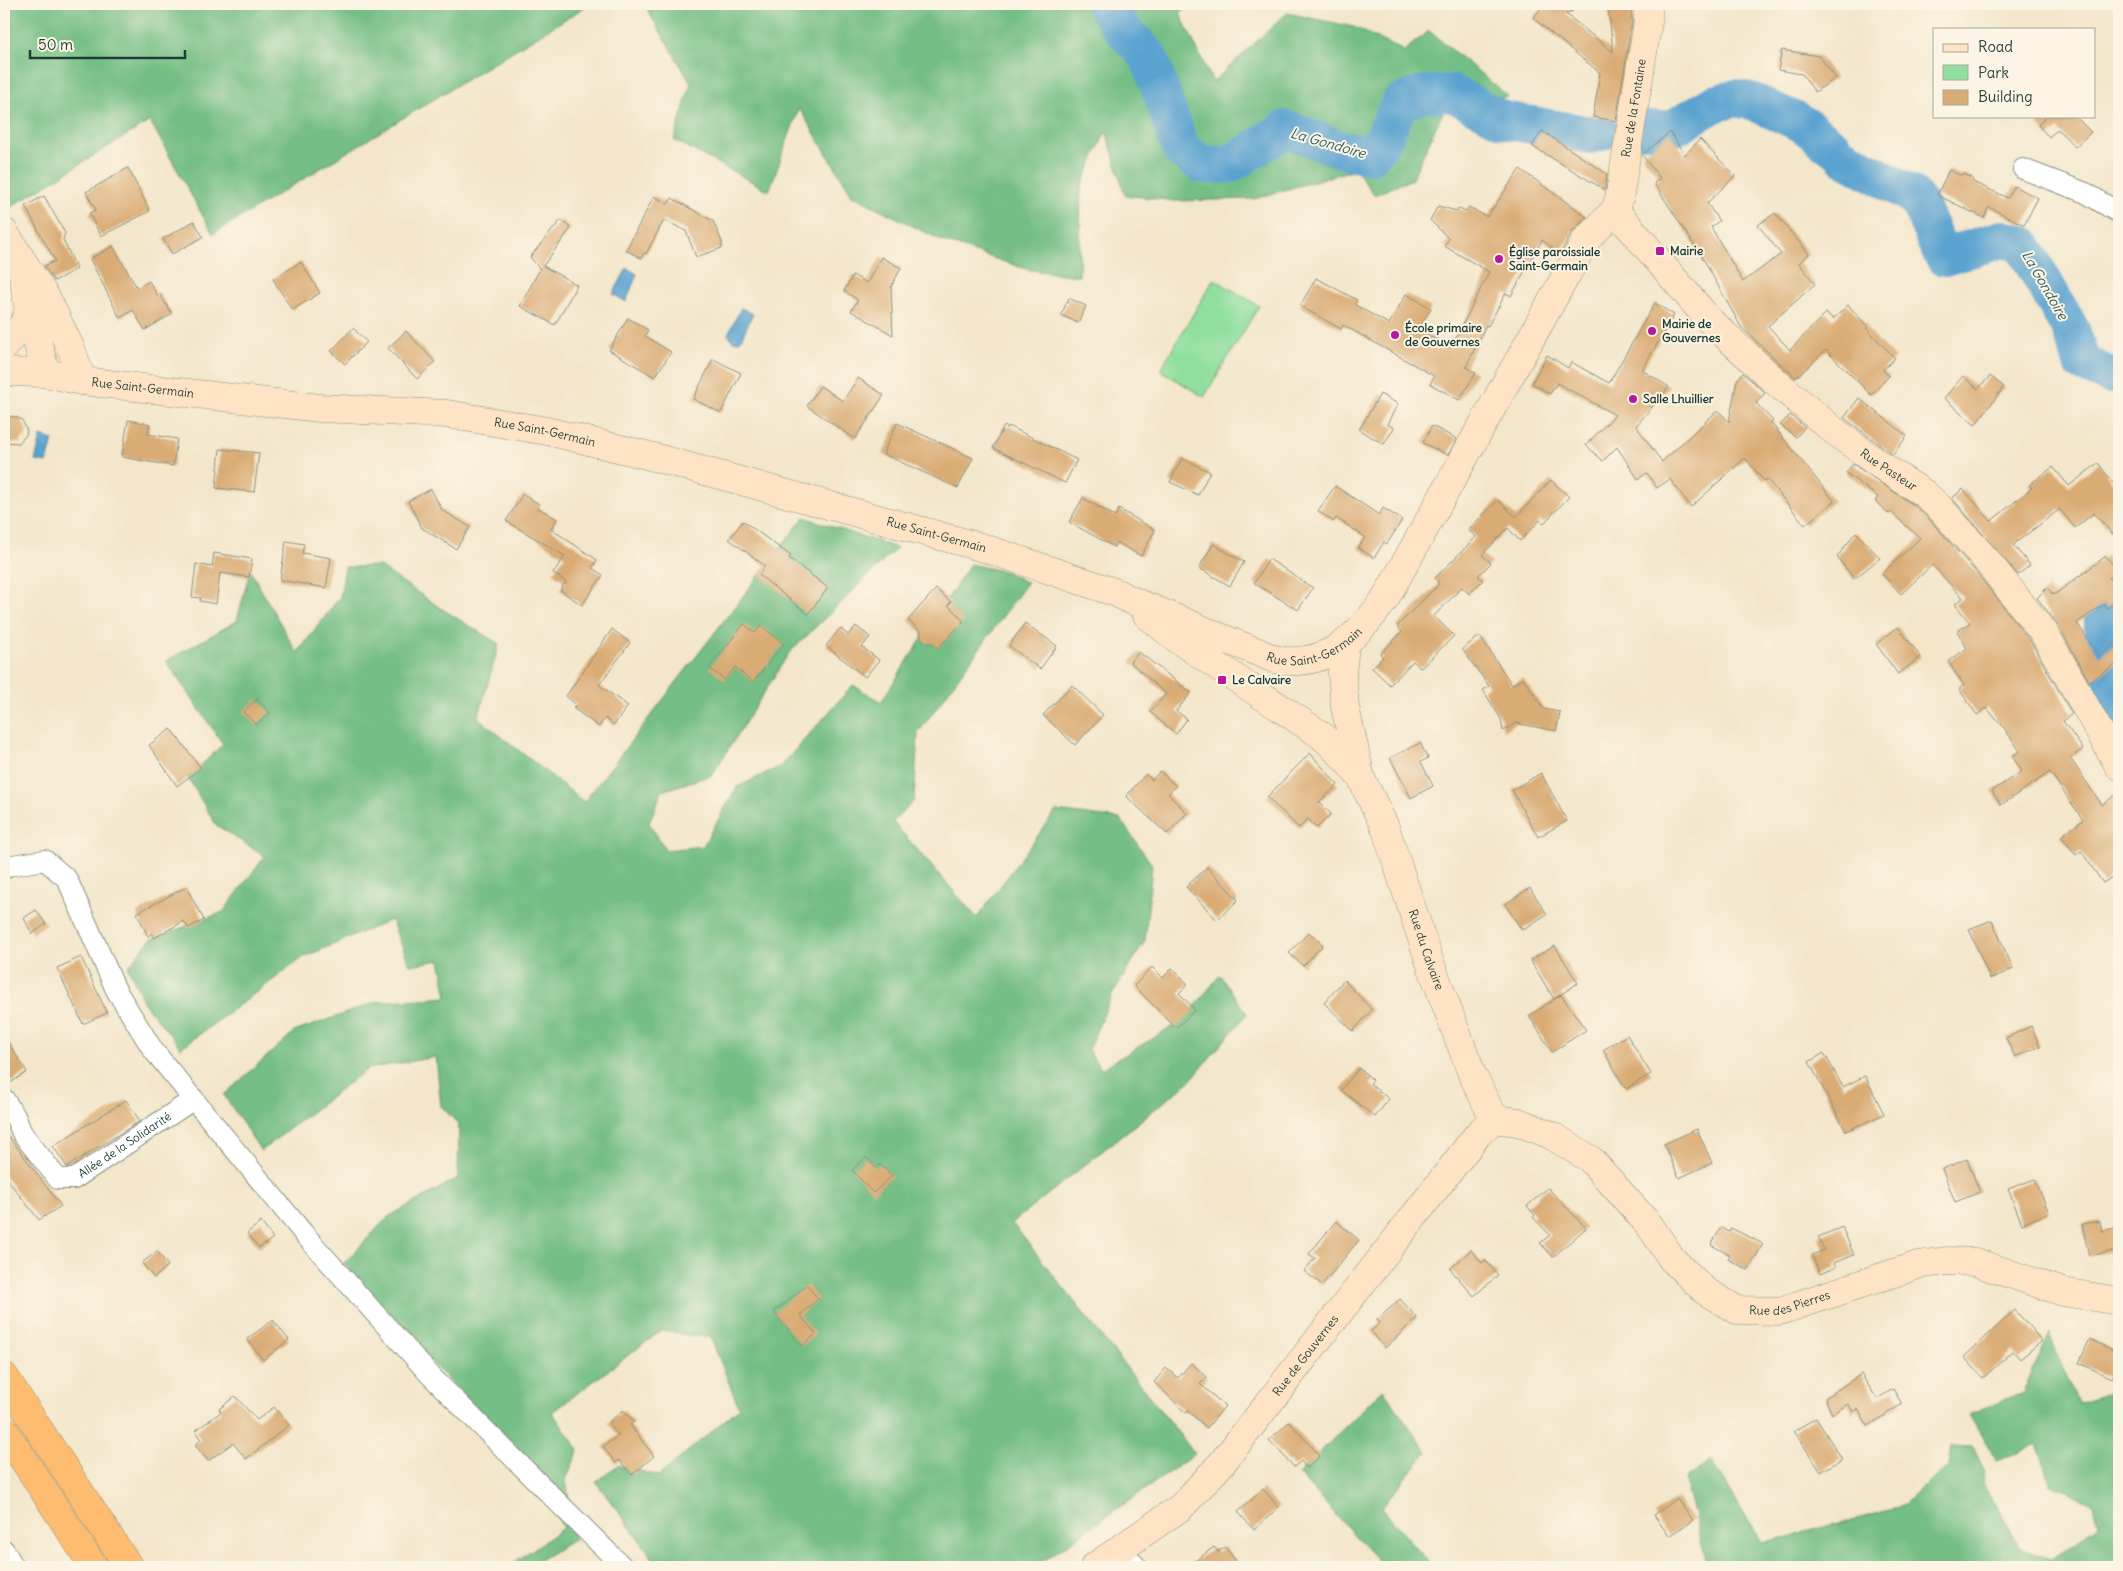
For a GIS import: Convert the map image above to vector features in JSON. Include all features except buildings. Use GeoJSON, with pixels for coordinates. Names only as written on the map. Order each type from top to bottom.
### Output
{"type":"FeatureCollection","features":[{"type":"Feature","properties":{"kind":"highway"},"geometry":{"type":"LineString","coordinates":[[4,1376],[129,1567]]}},
{"type":"Feature","properties":{"kind":"highway"},"geometry":{"type":"LineString","coordinates":[[4,1430],[94,1567]]}},
{"type":"Feature","properties":{"kind":"street","name":"Rue de la Fontaine"},"geometry":{"type":"LineString","coordinates":[[1615,210],[1633,117],[1648,22],[1648,4]]}},
{"type":"Feature","properties":{"kind":"street"},"geometry":{"type":"LineString","coordinates":[[2023,169],[2086,193],[2119,213]]}},
{"type":"Feature","properties":{"kind":"street","name":"Rue Saint-Germain"},"geometry":{"type":"LineString","coordinates":[[4,372],[46,373],[82,381],[320,408],[447,414],[547,431],[650,456],[984,548],[1117,592],[1134,602],[1279,660],[1314,659],[1345,645],[1365,627],[1385,599],[1586,240],[1615,210]]}},
{"type":"Feature","properties":{"kind":"street","name":"Rue Pasteur"},"geometry":{"type":"LineString","coordinates":[[1615,210],[1710,321],[1776,383],[1833,430],[1877,463],[1925,494],[1940,508],[1988,562],[2044,633],[2119,766]]}},
{"type":"Feature","properties":{"kind":"street"},"geometry":{"type":"LineString","coordinates":[[4,232],[48,301],[72,351],[82,381]]}},
{"type":"Feature","properties":{"kind":"street"},"geometry":{"type":"LineString","coordinates":[[21,261],[29,312],[46,373]]}},
{"type":"Feature","properties":{"kind":"street"},"geometry":{"type":"LineString","coordinates":[[4,347],[23,325],[29,312]]}},
{"type":"Feature","properties":{"kind":"street","name":"Rue du Calvaire"},"geometry":{"type":"LineString","coordinates":[[1134,602],[1158,626],[1321,736],[1341,754],[1361,778]]}},
{"type":"Feature","properties":{"kind":"street","name":"Rue du Calvaire"},"geometry":{"type":"LineString","coordinates":[[1345,645],[1342,674],[1345,707],[1361,778],[1385,827],[1429,960],[1472,1074],[1494,1119]]}},
{"type":"Feature","properties":{"kind":"street"},"geometry":{"type":"LineString","coordinates":[[4,869],[45,860],[68,879],[116,990],[153,1050],[304,1234],[431,1376],[623,1567]]}},
{"type":"Feature","properties":{"kind":"street","name":"Allée de la Solidarité"},"geometry":{"type":"LineString","coordinates":[[4,1099],[15,1116],[22,1133],[58,1179],[74,1178],[194,1099]]}},
{"type":"Feature","properties":{"kind":"street","name":"Rue des Pierres"},"geometry":{"type":"LineString","coordinates":[[1494,1119],[1518,1122],[1551,1135],[1590,1159],[1650,1226],[1672,1259],[1705,1291],[1737,1310],[1780,1311],[1918,1265],[1946,1261],[1975,1262],[2064,1292],[2119,1301]]}},
{"type":"Feature","properties":{"kind":"street","name":"Rue de Gouvernes"},"geometry":{"type":"LineString","coordinates":[[1094,1567],[1129,1558],[1222,1463],[1478,1134],[1494,1119]]}},
{"type":"Feature","properties":{"kind":"street"},"geometry":{"type":"LineString","coordinates":[[4,1550],[14,1567]]}},
{"type":"Feature","properties":{"kind":"green space"},"geometry":{"type":"Polygon","coordinates":[[[4,4],[590,4],[213,234],[150,121],[4,211],[4,4]]]}},
{"type":"Feature","properties":{"kind":"green space"},"geometry":{"type":"Polygon","coordinates":[[[644,4],[909,4],[911,6],[925,4],[1186,4],[1180,14],[1213,82],[1287,13],[1354,27],[1404,51],[1429,31],[1508,96],[1444,110],[1412,179],[1374,195],[1356,169],[1254,199],[1175,201],[1125,195],[1106,131],[1081,187],[1079,276],[1029,270],[942,241],[852,195],[799,108],[769,191],[674,140],[691,83],[644,4]]]}},
{"type":"Feature","properties":{"kind":"green space"},"geometry":{"type":"Polygon","coordinates":[[[1214,279],[1259,306],[1204,397],[1160,370],[1214,279]]]}},
{"type":"Feature","properties":{"kind":"green space"},"geometry":{"type":"Polygon","coordinates":[[[804,517],[897,548],[789,653],[712,775],[662,791],[649,823],[666,850],[703,846],[737,787],[781,766],[853,685],[881,702],[970,564],[1007,572],[1027,583],[918,733],[914,801],[893,822],[977,918],[1056,811],[1120,819],[1152,865],[1145,941],[1112,995],[1088,1050],[1101,1069],[1184,1020],[1220,975],[1247,1014],[1189,1082],[1012,1223],[1195,1454],[1035,1567],[656,1567],[647,1550],[596,1482],[618,1465],[659,1476],[739,1408],[711,1338],[661,1331],[552,1412],[579,1450],[566,1479],[575,1539],[528,1567],[508,1567],[563,1528],[533,1464],[393,1324],[344,1263],[388,1217],[458,1178],[459,1125],[441,1106],[436,1057],[367,1069],[261,1151],[224,1095],[294,1032],[376,1002],[447,997],[440,960],[410,965],[391,920],[304,957],[181,1048],[144,1003],[128,967],[150,940],[223,912],[265,856],[216,825],[188,778],[223,744],[166,661],[237,621],[250,570],[297,653],[340,597],[345,567],[379,566],[439,607],[499,644],[478,718],[584,802],[804,517]]]}},
{"type":"Feature","properties":{"kind":"green space"},"geometry":{"type":"Polygon","coordinates":[[[2049,1334],[2078,1404],[2119,1391],[2119,1567],[1708,1567],[1685,1479],[1711,1461],[1762,1543],[1898,1508],[1948,1467],[1951,1446],[1973,1447],[1985,1472],[1983,1483],[2021,1549],[2051,1559],[2098,1526],[2094,1503],[2051,1486],[2037,1443],[1997,1461],[1969,1414],[2023,1393],[2049,1334]]]}},
{"type":"Feature","properties":{"kind":"green space"},"geometry":{"type":"Polygon","coordinates":[[[1383,1389],[1427,1452],[1381,1508],[1433,1567],[1384,1567],[1298,1474],[1383,1389]]]}},
{"type":"Feature","properties":{"kind":"water"},"geometry":{"type":"Polygon","coordinates":[[[627,268],[637,274],[626,302],[613,294],[627,268]]]}},
{"type":"Feature","properties":{"kind":"water"},"geometry":{"type":"Polygon","coordinates":[[[741,308],[753,314],[740,341],[733,341],[728,334],[741,308]]]}},
{"type":"Feature","properties":{"kind":"water"},"geometry":{"type":"Polygon","coordinates":[[[41,436],[53,440],[47,463],[35,461],[41,436]]]}},
{"type":"Feature","properties":{"kind":"waterway","name":"La Gondoire"},"geometry":{"type":"LineString","coordinates":[[1104,4],[1124,31],[1149,57],[1181,150],[1204,165],[1231,164],[1286,129],[1343,150],[1371,155],[1383,139],[1400,103],[1420,95],[1452,93],[1503,120],[1591,135],[1616,127],[1664,130],[1675,127],[1714,104],[1736,98],[1754,102],[1803,124],[1834,148]]}},
{"type":"Feature","properties":{"kind":"waterway","name":"La Gondoire"},"geometry":{"type":"LineString","coordinates":[[1844,157],[1913,196],[1922,210],[1944,257],[2002,239],[2022,244],[2071,330],[2082,363],[2109,375],[2119,375]]}},
{"type":"Feature","properties":{"kind":"waterway","name":"La Gondoire"},"geometry":{"type":"LineString","coordinates":[[2102,700],[2112,684],[2115,674],[2104,646],[2103,621],[2119,605]]}},
{"type":"Feature","properties":{"kind":"waterway","name":"La Gondoire"},"geometry":{"type":"LineString","coordinates":[[2109,714],[2119,735]]}},
{"type":"Feature","properties":{"kind":"place","name":"Mairie"},"geometry":{"type":"Point","coordinates":[1660,251]}},
{"type":"Feature","properties":{"kind":"place","name":"Église paroissiale Saint-Germain"},"geometry":{"type":"Point","coordinates":[1499,259]}},
{"type":"Feature","properties":{"kind":"place","name":"Mairie de Gouvernes"},"geometry":{"type":"Point","coordinates":[1652,331]}},
{"type":"Feature","properties":{"kind":"place","name":"École primaire de Gouvernes"},"geometry":{"type":"Point","coordinates":[1395,335]}},
{"type":"Feature","properties":{"kind":"place","name":"Salle Lhuillier"},"geometry":{"type":"Point","coordinates":[1633,399]}},
{"type":"Feature","properties":{"kind":"place","name":"Le Calvaire"},"geometry":{"type":"Point","coordinates":[1222,680]}}]}
